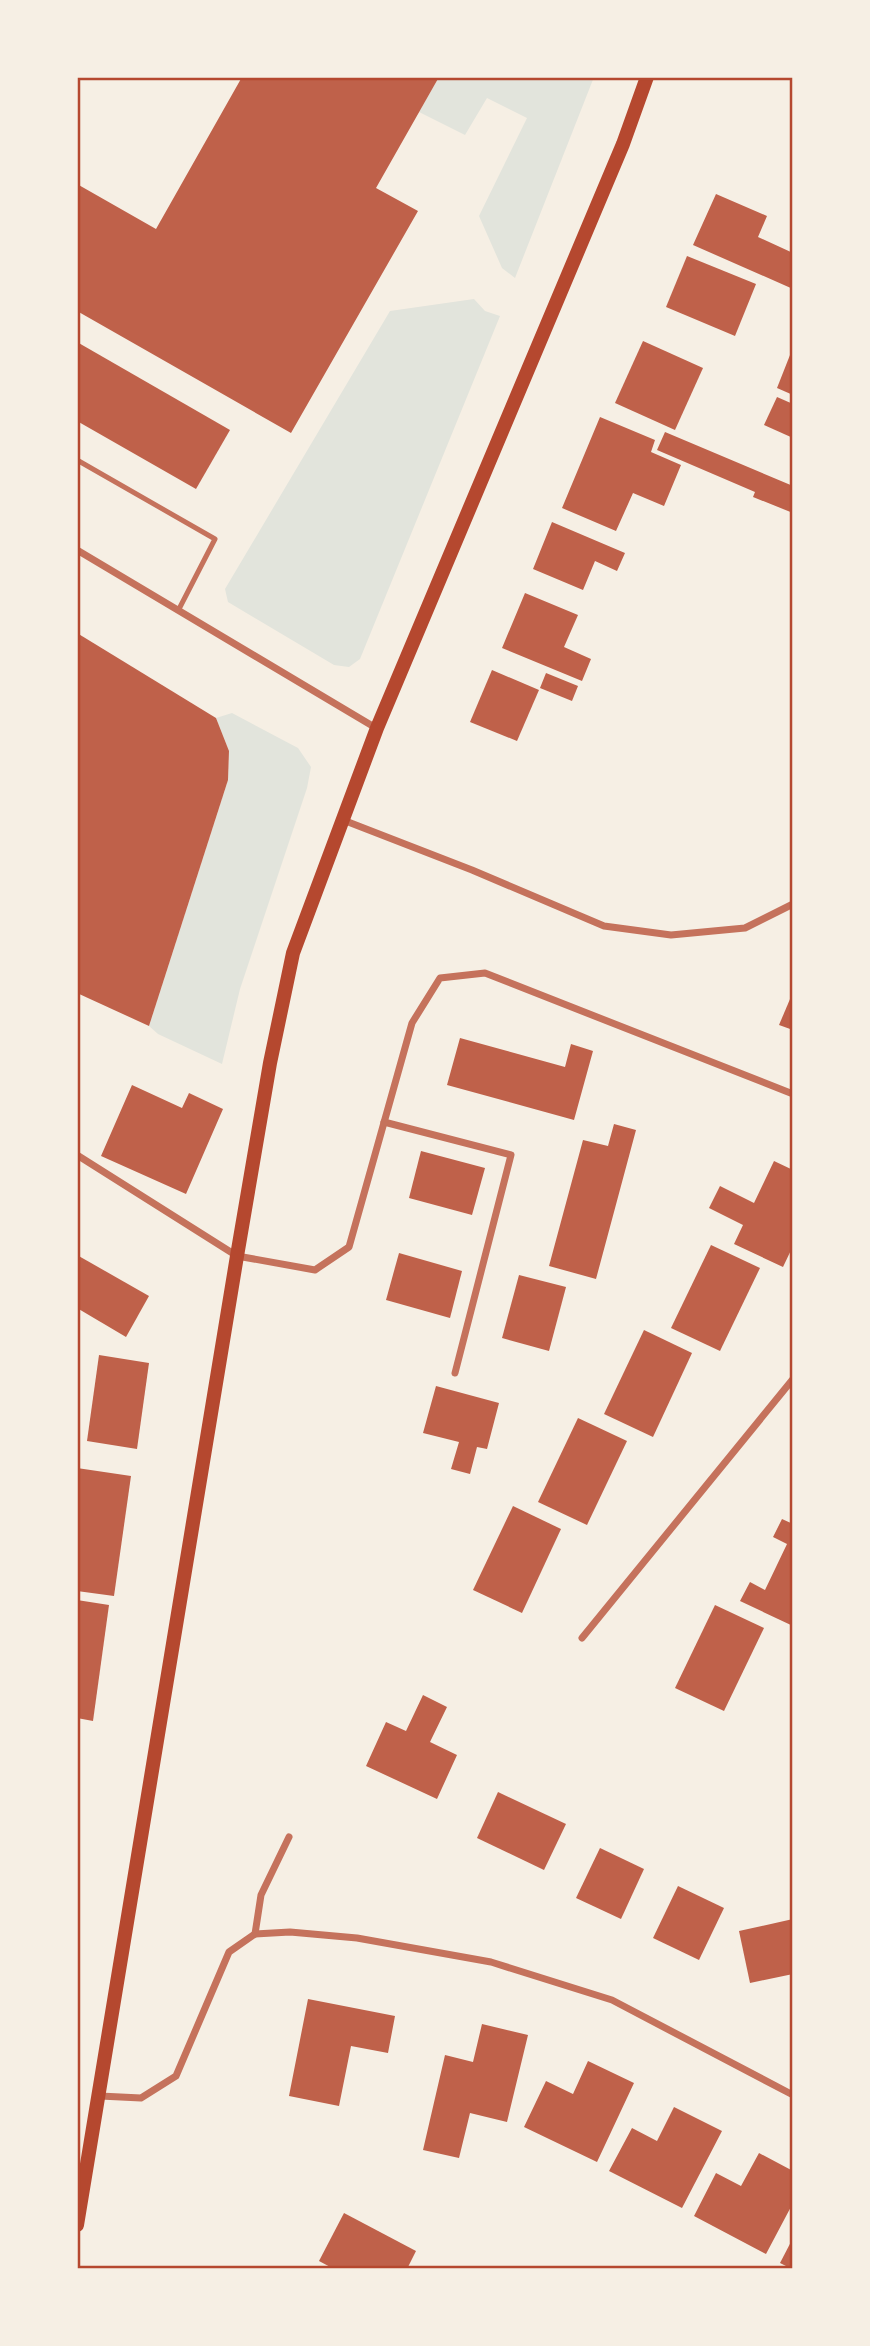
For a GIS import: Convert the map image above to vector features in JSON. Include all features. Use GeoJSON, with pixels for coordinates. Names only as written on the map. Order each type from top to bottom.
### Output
{"type":"FeatureCollection","features":[{"type":"Feature","properties":{"kind":"main road"},"geometry":{"type":"LineString","coordinates":[[77,2225],[237,1256],[270,1063],[293,953],[377,728],[623,144],[647,77]]}},
{"type":"Feature","properties":{"kind":"street"},"geometry":{"type":"LineString","coordinates":[[77,550],[377,728]]}},
{"type":"Feature","properties":{"kind":"street"},"geometry":{"type":"LineString","coordinates":[[343,820],[472,870],[604,926],[671,934],[745,928],[793,904]]}},
{"type":"Feature","properties":{"kind":"street"},"geometry":{"type":"LineString","coordinates":[[77,1155],[237,1256],[315,1270],[349,1248],[412,1023],[440,978],[485,973],[793,1094]]}},
{"type":"Feature","properties":{"kind":"street"},"geometry":{"type":"LineString","coordinates":[[384,1122],[511,1155],[455,1373]]}},
{"type":"Feature","properties":{"kind":"street"},"geometry":{"type":"LineString","coordinates":[[582,1639],[793,1379]]}},
{"type":"Feature","properties":{"kind":"street"},"geometry":{"type":"LineString","coordinates":[[255,1934],[261,1895],[289,1837]]}},
{"type":"Feature","properties":{"kind":"street"},"geometry":{"type":"LineString","coordinates":[[100,2096],[141,2098],[176,2076],[229,1952],[255,1934],[290,1931],[357,1937],[491,1962],[612,2000],[793,2095]]}},
{"type":"Feature","properties":{"kind":"lane"},"geometry":{"type":"LineString","coordinates":[[77,460],[215,539],[179,609]]}},
{"type":"Feature","properties":{"kind":"shaded area"},"geometry":{"type":"Polygon","coordinates":[[[439,77],[594,77],[515,278],[502,268],[479,216],[527,118],[487,98],[465,135],[419,112],[439,77]]]}},
{"type":"Feature","properties":{"kind":"shaded area"},"geometry":{"type":"Polygon","coordinates":[[[474,299],[485,311],[500,316],[360,659],[349,667],[334,665],[228,602],[225,589],[390,311],[474,299]]]}},
{"type":"Feature","properties":{"kind":"shaded area"},"geometry":{"type":"Polygon","coordinates":[[[232,713],[298,748],[311,767],[307,788],[240,989],[222,1064],[158,1034],[149,1026],[228,780],[229,751],[216,718],[232,713]]]}},
{"type":"Feature","properties":{"kind":"building"},"geometry":{"type":"Polygon","coordinates":[[[242,77],[439,77],[376,188],[418,211],[291,433],[77,311],[77,184],[156,229],[242,77]]]}},
{"type":"Feature","properties":{"kind":"building"},"geometry":{"type":"Polygon","coordinates":[[[716,194],[767,216],[758,237],[793,253],[793,289],[693,245],[716,194]]]}},
{"type":"Feature","properties":{"kind":"building"},"geometry":{"type":"Polygon","coordinates":[[[687,256],[756,284],[735,336],[666,307],[687,256]]]}},
{"type":"Feature","properties":{"kind":"building"},"geometry":{"type":"Polygon","coordinates":[[[643,341],[703,368],[675,430],[615,403],[643,341]]]}},
{"type":"Feature","properties":{"kind":"building"},"geometry":{"type":"Polygon","coordinates":[[[77,342],[230,430],[196,489],[77,421],[77,342]]]}},
{"type":"Feature","properties":{"kind":"building"},"geometry":{"type":"Polygon","coordinates":[[[790,355],[793,356],[793,395],[777,388],[790,355]]]}},
{"type":"Feature","properties":{"kind":"building"},"geometry":{"type":"Polygon","coordinates":[[[777,397],[793,404],[793,438],[764,425],[777,397]]]}},
{"type":"Feature","properties":{"kind":"building"},"geometry":{"type":"Polygon","coordinates":[[[600,417],[655,440],[651,452],[681,465],[664,506],[633,493],[616,531],[562,508],[600,417]]]}},
{"type":"Feature","properties":{"kind":"building"},"geometry":{"type":"Polygon","coordinates":[[[665,432],[793,486],[793,513],[753,497],[755,492],[657,450],[665,432]]]}},
{"type":"Feature","properties":{"kind":"building"},"geometry":{"type":"Polygon","coordinates":[[[552,522],[625,553],[617,571],[595,561],[583,590],[533,569],[552,522]]]}},
{"type":"Feature","properties":{"kind":"building"},"geometry":{"type":"Polygon","coordinates":[[[525,593],[578,615],[564,647],[591,659],[582,681],[502,648],[525,593]]]}},
{"type":"Feature","properties":{"kind":"building"},"geometry":{"type":"Polygon","coordinates":[[[77,633],[216,718],[229,751],[228,780],[149,1026],[77,993],[77,633]]]}},
{"type":"Feature","properties":{"kind":"building"},"geometry":{"type":"Polygon","coordinates":[[[492,670],[539,690],[517,741],[470,722],[492,670]]]}},
{"type":"Feature","properties":{"kind":"building"},"geometry":{"type":"Polygon","coordinates":[[[546,673],[578,686],[572,701],[540,688],[546,673]]]}},
{"type":"Feature","properties":{"kind":"building"},"geometry":{"type":"Polygon","coordinates":[[[793,992],[793,1030],[779,1025],[793,992]]]}},
{"type":"Feature","properties":{"kind":"building"},"geometry":{"type":"Polygon","coordinates":[[[460,1038],[565,1067],[571,1044],[593,1051],[574,1120],[447,1085],[460,1038]]]}},
{"type":"Feature","properties":{"kind":"building"},"geometry":{"type":"Polygon","coordinates":[[[132,1085],[182,1108],[189,1093],[223,1109],[186,1194],[101,1156],[132,1085]]]}},
{"type":"Feature","properties":{"kind":"building"},"geometry":{"type":"Polygon","coordinates":[[[614,1124],[636,1130],[596,1279],[549,1266],[583,1140],[608,1146],[614,1124]]]}},
{"type":"Feature","properties":{"kind":"building"},"geometry":{"type":"Polygon","coordinates":[[[421,1151],[485,1168],[472,1215],[409,1198],[421,1151]]]}},
{"type":"Feature","properties":{"kind":"building"},"geometry":{"type":"Polygon","coordinates":[[[774,1161],[793,1170],[793,1246],[783,1267],[734,1244],[743,1225],[709,1208],[720,1186],[754,1203],[774,1161]]]}},
{"type":"Feature","properties":{"kind":"building"},"geometry":{"type":"Polygon","coordinates":[[[711,1245],[760,1268],[720,1351],[671,1328],[711,1245]]]}},
{"type":"Feature","properties":{"kind":"building"},"geometry":{"type":"Polygon","coordinates":[[[399,1253],[462,1271],[450,1318],[386,1300],[399,1253]]]}},
{"type":"Feature","properties":{"kind":"building"},"geometry":{"type":"Polygon","coordinates":[[[77,1255],[149,1296],[126,1337],[77,1308],[77,1255]]]}},
{"type":"Feature","properties":{"kind":"building"},"geometry":{"type":"Polygon","coordinates":[[[519,1275],[566,1287],[549,1351],[502,1338],[519,1275]]]}},
{"type":"Feature","properties":{"kind":"building"},"geometry":{"type":"Polygon","coordinates":[[[644,1330],[692,1353],[653,1437],[604,1414],[644,1330]]]}},
{"type":"Feature","properties":{"kind":"building"},"geometry":{"type":"Polygon","coordinates":[[[99,1355],[149,1363],[137,1449],[87,1441],[99,1355]]]}},
{"type":"Feature","properties":{"kind":"building"},"geometry":{"type":"Polygon","coordinates":[[[436,1386],[499,1403],[487,1449],[477,1447],[470,1474],[451,1469],[459,1442],[423,1433],[436,1386]]]}},
{"type":"Feature","properties":{"kind":"building"},"geometry":{"type":"Polygon","coordinates":[[[578,1418],[627,1441],[587,1525],[538,1502],[578,1418]]]}},
{"type":"Feature","properties":{"kind":"building"},"geometry":{"type":"Polygon","coordinates":[[[77,1468],[131,1476],[114,1596],[77,1591],[77,1468]]]}},
{"type":"Feature","properties":{"kind":"building"},"geometry":{"type":"Polygon","coordinates":[[[513,1506],[561,1529],[522,1613],[473,1590],[513,1506]]]}},
{"type":"Feature","properties":{"kind":"building"},"geometry":{"type":"Polygon","coordinates":[[[782,1519],[793,1524],[793,1626],[740,1601],[750,1582],[765,1590],[787,1544],[773,1537],[782,1519]]]}},
{"type":"Feature","properties":{"kind":"building"},"geometry":{"type":"Polygon","coordinates":[[[77,1600],[109,1605],[93,1721],[77,1718],[77,1600]]]}},
{"type":"Feature","properties":{"kind":"building"},"geometry":{"type":"Polygon","coordinates":[[[715,1605],[764,1628],[724,1711],[675,1688],[715,1605]]]}},
{"type":"Feature","properties":{"kind":"building"},"geometry":{"type":"Polygon","coordinates":[[[423,1695],[447,1707],[430,1742],[457,1755],[437,1799],[366,1766],[386,1722],[406,1731],[423,1695]]]}},
{"type":"Feature","properties":{"kind":"building"},"geometry":{"type":"Polygon","coordinates":[[[498,1792],[566,1824],[544,1870],[477,1838],[498,1792]]]}},
{"type":"Feature","properties":{"kind":"building"},"geometry":{"type":"Polygon","coordinates":[[[600,1848],[644,1869],[621,1919],[576,1898],[600,1848]]]}},
{"type":"Feature","properties":{"kind":"building"},"geometry":{"type":"Polygon","coordinates":[[[678,1886],[724,1908],[699,1960],[653,1938],[678,1886]]]}},
{"type":"Feature","properties":{"kind":"building"},"geometry":{"type":"Polygon","coordinates":[[[793,1919],[793,1974],[750,1983],[739,1931],[793,1919]]]}},
{"type":"Feature","properties":{"kind":"building"},"geometry":{"type":"Polygon","coordinates":[[[308,1999],[395,2016],[388,2053],[351,2046],[339,2106],[289,2096],[308,1999]]]}},
{"type":"Feature","properties":{"kind":"building"},"geometry":{"type":"Polygon","coordinates":[[[482,2024],[528,2035],[507,2122],[470,2113],[459,2158],[423,2150],[445,2055],[473,2062],[482,2024]]]}},
{"type":"Feature","properties":{"kind":"building"},"geometry":{"type":"Polygon","coordinates":[[[588,2061],[634,2083],[597,2162],[524,2127],[546,2081],[573,2094],[588,2061]]]}},
{"type":"Feature","properties":{"kind":"building"},"geometry":{"type":"Polygon","coordinates":[[[674,2107],[722,2131],[682,2208],[609,2171],[632,2128],[657,2141],[674,2107]]]}},
{"type":"Feature","properties":{"kind":"building"},"geometry":{"type":"Polygon","coordinates":[[[759,2153],[793,2171],[793,2203],[766,2254],[694,2216],[716,2173],[741,2186],[759,2153]]]}},
{"type":"Feature","properties":{"kind":"building"},"geometry":{"type":"Polygon","coordinates":[[[344,2213],[416,2251],[407,2269],[334,2269],[319,2261],[344,2213]]]}},
{"type":"Feature","properties":{"kind":"building"},"geometry":{"type":"Polygon","coordinates":[[[793,2238],[793,2269],[792,2269],[780,2263],[793,2238]]]}}]}
